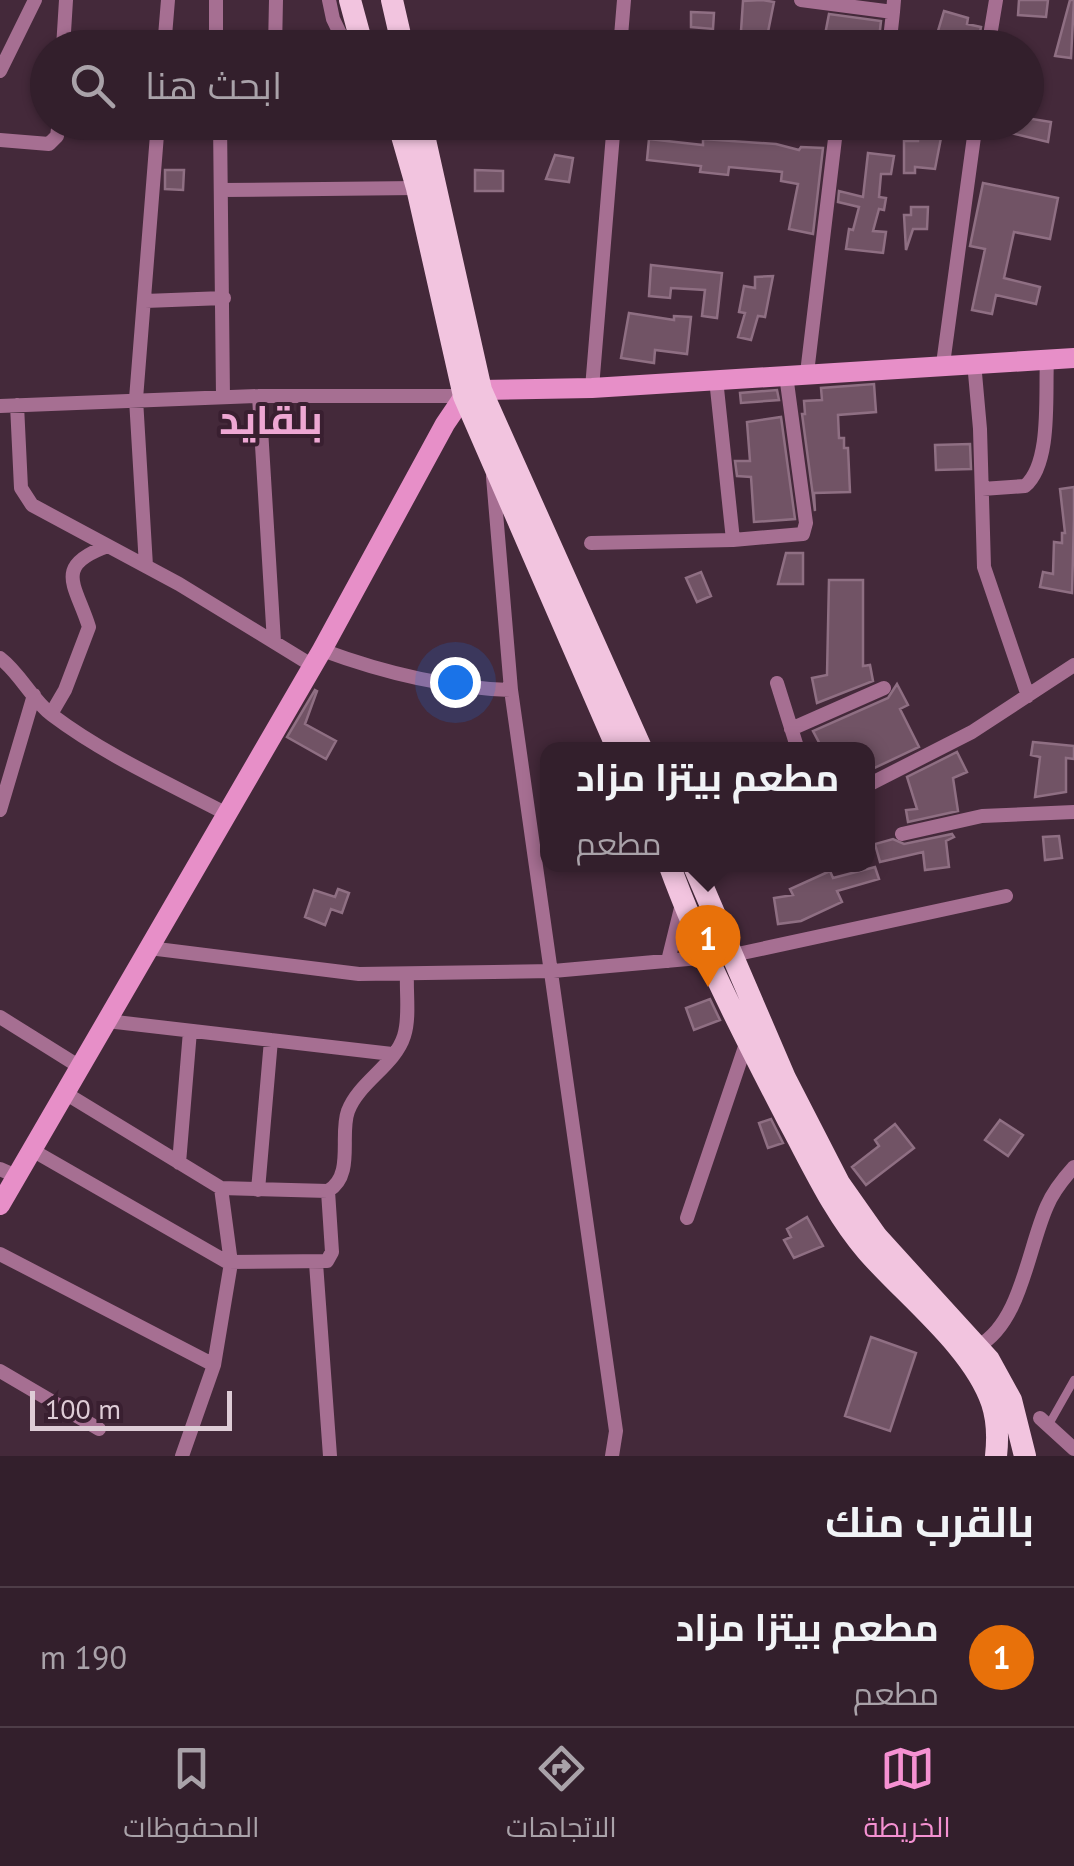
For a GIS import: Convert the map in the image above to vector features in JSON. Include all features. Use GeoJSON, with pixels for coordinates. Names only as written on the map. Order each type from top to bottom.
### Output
{"type":"FeatureCollection","features":[{"type":"Feature","properties":{"kind":"main road"},"geometry":{"type":"LineString","coordinates":[[350,0],[358,30]]}},
{"type":"Feature","properties":{"kind":"main road"},"geometry":{"type":"LineString","coordinates":[[392,0],[399,30]]}},
{"type":"Feature","properties":{"kind":"main road"},"geometry":{"type":"LineString","coordinates":[[412,140],[417,188],[473,393],[556,581],[638,742]]}},
{"type":"Feature","properties":{"kind":"main road"},"geometry":{"type":"LineString","coordinates":[[414,140],[473,393]]}},
{"type":"Feature","properties":{"kind":"main road"},"geometry":{"type":"LineString","coordinates":[[0,1205],[8,1173],[32,1150],[317,658],[445,424],[473,393],[1074,358]]}},
{"type":"Feature","properties":{"kind":"main road"},"geometry":{"type":"LineString","coordinates":[[556,581],[615,742]]}},
{"type":"Feature","properties":{"kind":"main road"},"geometry":{"type":"LineString","coordinates":[[672,872],[682,903],[722,957],[839,1184],[877,1236],[978,1346],[1002,1380],[1025,1456]]}},
{"type":"Feature","properties":{"kind":"main road"},"geometry":{"type":"LineString","coordinates":[[695,872],[746,1041],[828,1194],[864,1248],[955,1346],[983,1384],[997,1420],[996,1456]]}},
{"type":"Feature","properties":{"kind":"street"},"geometry":{"type":"LineString","coordinates":[[0,70],[35,0]]}},
{"type":"Feature","properties":{"kind":"street"},"geometry":{"type":"LineString","coordinates":[[65,30],[66,0]]}},
{"type":"Feature","properties":{"kind":"street"},"geometry":{"type":"LineString","coordinates":[[166,30],[168,0]]}},
{"type":"Feature","properties":{"kind":"street"},"geometry":{"type":"LineString","coordinates":[[216,0],[216,30]]}},
{"type":"Feature","properties":{"kind":"street"},"geometry":{"type":"LineString","coordinates":[[275,30],[276,0]]}},
{"type":"Feature","properties":{"kind":"street"},"geometry":{"type":"LineString","coordinates":[[329,0],[340,30]]}},
{"type":"Feature","properties":{"kind":"street"},"geometry":{"type":"LineString","coordinates":[[622,30],[624,0]]}},
{"type":"Feature","properties":{"kind":"street"},"geometry":{"type":"LineString","coordinates":[[801,0],[894,6]]}},
{"type":"Feature","properties":{"kind":"street"},"geometry":{"type":"LineString","coordinates":[[991,30],[996,0]]}},
{"type":"Feature","properties":{"kind":"street"},"geometry":{"type":"LineString","coordinates":[[0,140],[49,144],[53,140]]}},
{"type":"Feature","properties":{"kind":"street"},"geometry":{"type":"LineString","coordinates":[[146,566],[136,399],[157,140]]}},
{"type":"Feature","properties":{"kind":"street"},"geometry":{"type":"LineString","coordinates":[[220,140],[223,397]]}},
{"type":"Feature","properties":{"kind":"street"},"geometry":{"type":"LineString","coordinates":[[592,388],[613,140]]}},
{"type":"Feature","properties":{"kind":"street"},"geometry":{"type":"LineString","coordinates":[[592,542],[796,537],[805,529],[796,374],[834,140]]}},
{"type":"Feature","properties":{"kind":"street"},"geometry":{"type":"LineString","coordinates":[[943,364],[974,140]]}},
{"type":"Feature","properties":{"kind":"street"},"geometry":{"type":"LineString","coordinates":[[222,190],[417,188]]}},
{"type":"Feature","properties":{"kind":"street"},"geometry":{"type":"LineString","coordinates":[[145,302],[224,298]]}},
{"type":"Feature","properties":{"kind":"street"},"geometry":{"type":"LineString","coordinates":[[982,489],[1025,486],[1038,470],[1042,460],[1047,359]]}},
{"type":"Feature","properties":{"kind":"street"},"geometry":{"type":"LineString","coordinates":[[974,362],[984,567],[1028,696]]}},
{"type":"Feature","properties":{"kind":"street"},"geometry":{"type":"LineString","coordinates":[[716,379],[733,540]]}},
{"type":"Feature","properties":{"kind":"street"},"geometry":{"type":"LineString","coordinates":[[0,406],[136,399],[473,393]]}},
{"type":"Feature","properties":{"kind":"street"},"geometry":{"type":"LineString","coordinates":[[259,396],[274,642]]}},
{"type":"Feature","properties":{"kind":"street"},"geometry":{"type":"LineString","coordinates":[[16,405],[26,500],[274,642],[317,658],[422,680],[511,690]]}},
{"type":"Feature","properties":{"kind":"street"},"geometry":{"type":"LineString","coordinates":[[495,444],[495,491],[511,690],[616,1430],[612,1456]]}},
{"type":"Feature","properties":{"kind":"street"},"geometry":{"type":"LineString","coordinates":[[51,714],[90,627],[72,584],[72,571],[82,557],[108,546]]}},
{"type":"Feature","properties":{"kind":"street"},"geometry":{"type":"LineString","coordinates":[[0,658],[22,677],[51,714],[100,746],[227,814]]}},
{"type":"Feature","properties":{"kind":"street"},"geometry":{"type":"LineString","coordinates":[[875,780],[972,732],[1074,665]]}},
{"type":"Feature","properties":{"kind":"street"},"geometry":{"type":"LineString","coordinates":[[778,683],[795,742]]}},
{"type":"Feature","properties":{"kind":"street"},"geometry":{"type":"LineString","coordinates":[[791,728],[884,688]]}},
{"type":"Feature","properties":{"kind":"street"},"geometry":{"type":"LineString","coordinates":[[0,810],[34,695]]}},
{"type":"Feature","properties":{"kind":"street"},"geometry":{"type":"LineString","coordinates":[[902,834],[982,816],[1074,812]]}},
{"type":"Feature","properties":{"kind":"street"},"geometry":{"type":"LineString","coordinates":[[149,948],[358,974],[553,971],[722,957],[1006,896]]}},
{"type":"Feature","properties":{"kind":"street"},"geometry":{"type":"LineString","coordinates":[[668,962],[682,903]]}},
{"type":"Feature","properties":{"kind":"street"},"geometry":{"type":"LineString","coordinates":[[65,1093],[221,1188],[328,1190],[335,1187],[343,1168],[350,1105],[404,1037],[407,974]]}},
{"type":"Feature","properties":{"kind":"street"},"geometry":{"type":"LineString","coordinates":[[0,1017],[80,1067]]}},
{"type":"Feature","properties":{"kind":"street"},"geometry":{"type":"LineString","coordinates":[[107,1021],[392,1054]]}},
{"type":"Feature","properties":{"kind":"street"},"geometry":{"type":"LineString","coordinates":[[179,1163],[190,1031]]}},
{"type":"Feature","properties":{"kind":"street"},"geometry":{"type":"LineString","coordinates":[[258,1190],[271,1040]]}},
{"type":"Feature","properties":{"kind":"street"},"geometry":{"type":"LineString","coordinates":[[687,1218],[746,1041]]}},
{"type":"Feature","properties":{"kind":"street"},"geometry":{"type":"LineString","coordinates":[[32,1150],[231,1263],[327,1261],[332,1252],[328,1190]]}},
{"type":"Feature","properties":{"kind":"street"},"geometry":{"type":"LineString","coordinates":[[978,1346],[992,1338],[1006,1316],[1048,1204],[1074,1166]]}},
{"type":"Feature","properties":{"kind":"street"},"geometry":{"type":"LineString","coordinates":[[182,1456],[214,1365],[231,1263],[221,1188]]}},
{"type":"Feature","properties":{"kind":"street"},"geometry":{"type":"LineString","coordinates":[[0,1254],[214,1365]]}},
{"type":"Feature","properties":{"kind":"street"},"geometry":{"type":"LineString","coordinates":[[316,1263],[330,1456]]}},
{"type":"Feature","properties":{"kind":"street"},"geometry":{"type":"LineString","coordinates":[[0,1370],[100,1429]]}},
{"type":"Feature","properties":{"kind":"street"},"geometry":{"type":"LineString","coordinates":[[1044,1422],[1074,1450]]}},
{"type":"Feature","properties":{"kind":"lane"},"geometry":{"type":"LineString","coordinates":[[1044,1422],[1074,1380]]}},
{"type":"Feature","properties":{"kind":"building"},"geometry":{"type":"Polygon","coordinates":[[[1019,0],[1048,0],[1046,17],[1018,15],[1019,0]]]}},
{"type":"Feature","properties":{"kind":"building"},"geometry":{"type":"Polygon","coordinates":[[[1070,0],[1074,0],[1071,58],[1055,56],[1070,0]]]}},
{"type":"Feature","properties":{"kind":"building"},"geometry":{"type":"Polygon","coordinates":[[[743,1],[774,2],[768,30],[741,30],[743,1]]]}},
{"type":"Feature","properties":{"kind":"building"},"geometry":{"type":"Polygon","coordinates":[[[944,11],[968,18],[967,24],[981,27],[980,30],[938,30],[944,11]]]}},
{"type":"Feature","properties":{"kind":"building"},"geometry":{"type":"Polygon","coordinates":[[[691,12],[714,13],[713,29],[691,27],[691,12]]]}},
{"type":"Feature","properties":{"kind":"building"},"geometry":{"type":"Polygon","coordinates":[[[829,14],[881,21],[880,30],[826,30],[829,14]]]}},
{"type":"Feature","properties":{"kind":"building"},"geometry":{"type":"Polygon","coordinates":[[[1044,121],[1051,122],[1048,142],[1040,140],[1044,140],[1044,121]]]}},
{"type":"Feature","properties":{"kind":"building"},"geometry":{"type":"Polygon","coordinates":[[[649,140],[703,145],[703,140],[718,140],[776,144],[799,150],[823,148],[813,234],[789,229],[798,184],[781,181],[782,172],[729,167],[728,175],[700,172],[701,166],[647,160],[649,140]]]}},
{"type":"Feature","properties":{"kind":"building"},"geometry":{"type":"Polygon","coordinates":[[[941,140],[935,169],[915,167],[915,173],[904,173],[904,141],[941,140]]]}},
{"type":"Feature","properties":{"kind":"building"},"geometry":{"type":"Polygon","coordinates":[[[868,153],[894,156],[891,174],[881,174],[879,197],[886,198],[873,231],[886,232],[883,253],[846,249],[849,229],[853,230],[859,207],[838,202],[839,191],[863,197],[868,153]]]}},
{"type":"Feature","properties":{"kind":"building"},"geometry":{"type":"Polygon","coordinates":[[[555,155],[573,158],[569,182],[546,179],[555,155]]]}},
{"type":"Feature","properties":{"kind":"building"},"geometry":{"type":"Polygon","coordinates":[[[165,170],[184,170],[183,190],[165,189],[165,170]]]}},
{"type":"Feature","properties":{"kind":"building"},"geometry":{"type":"Polygon","coordinates":[[[475,170],[503,171],[503,191],[475,191],[475,170]]]}},
{"type":"Feature","properties":{"kind":"building"},"geometry":{"type":"Polygon","coordinates":[[[983,183],[1058,198],[1050,239],[1014,232],[1004,278],[1040,287],[1036,304],[996,295],[992,314],[972,310],[985,249],[970,246],[983,183]]]}},
{"type":"Feature","properties":{"kind":"building"},"geometry":{"type":"Polygon","coordinates":[[[911,207],[928,207],[927,229],[913,229],[906,250],[904,215],[911,215],[911,207]]]}},
{"type":"Feature","properties":{"kind":"building"},"geometry":{"type":"Polygon","coordinates":[[[651,265],[722,273],[717,318],[702,316],[705,290],[671,288],[670,298],[649,296],[651,265]]]}},
{"type":"Feature","properties":{"kind":"building"},"geometry":{"type":"Polygon","coordinates":[[[773,276],[765,317],[758,316],[751,340],[738,337],[745,313],[739,312],[744,286],[755,288],[755,277],[773,276]]]}},
{"type":"Feature","properties":{"kind":"building"},"geometry":{"type":"Polygon","coordinates":[[[629,313],[674,320],[674,316],[691,317],[687,354],[655,350],[654,363],[621,358],[629,313]]]}},
{"type":"Feature","properties":{"kind":"building"},"geometry":{"type":"Polygon","coordinates":[[[874,384],[876,412],[838,415],[839,438],[844,438],[844,448],[848,448],[850,492],[814,493],[815,511],[802,414],[804,401],[822,400],[821,388],[874,384]]]}},
{"type":"Feature","properties":{"kind":"building"},"geometry":{"type":"Polygon","coordinates":[[[777,390],[779,400],[741,403],[740,393],[777,390]]]}},
{"type":"Feature","properties":{"kind":"building"},"geometry":{"type":"Polygon","coordinates":[[[781,417],[795,519],[754,522],[751,477],[737,476],[735,461],[750,461],[747,422],[781,417]]]}},
{"type":"Feature","properties":{"kind":"building"},"geometry":{"type":"Polygon","coordinates":[[[970,444],[971,469],[936,470],[935,445],[970,444]]]}},
{"type":"Feature","properties":{"kind":"building"},"geometry":{"type":"Polygon","coordinates":[[[1074,487],[1072,593],[1040,587],[1043,572],[1053,574],[1054,542],[1062,543],[1065,533],[1060,489],[1074,487]]]}},
{"type":"Feature","properties":{"kind":"building"},"geometry":{"type":"Polygon","coordinates":[[[786,553],[803,553],[803,584],[778,584],[786,553]]]}},
{"type":"Feature","properties":{"kind":"building"},"geometry":{"type":"Polygon","coordinates":[[[701,572],[711,596],[697,602],[686,578],[701,572]]]}},
{"type":"Feature","properties":{"kind":"building"},"geometry":{"type":"Polygon","coordinates":[[[829,580],[863,580],[863,666],[870,665],[873,681],[817,703],[812,678],[827,675],[829,580]]]}},
{"type":"Feature","properties":{"kind":"building"},"geometry":{"type":"Polygon","coordinates":[[[897,684],[908,705],[900,709],[919,747],[875,768],[875,742],[819,742],[813,731],[888,698],[897,684]]]}},
{"type":"Feature","properties":{"kind":"building"},"geometry":{"type":"Polygon","coordinates":[[[315,690],[305,724],[336,741],[326,759],[287,737],[315,690]]]}},
{"type":"Feature","properties":{"kind":"building"},"geometry":{"type":"Polygon","coordinates":[[[1033,742],[1074,746],[1074,759],[1066,758],[1066,792],[1035,797],[1040,757],[1031,755],[1033,742]]]}},
{"type":"Feature","properties":{"kind":"building"},"geometry":{"type":"Polygon","coordinates":[[[957,752],[967,772],[953,778],[958,811],[908,822],[906,810],[917,809],[907,777],[957,752]]]}},
{"type":"Feature","properties":{"kind":"building"},"geometry":{"type":"Polygon","coordinates":[[[952,834],[954,837],[946,841],[949,867],[925,870],[923,852],[880,862],[875,844],[893,839],[904,844],[952,834]]]}},
{"type":"Feature","properties":{"kind":"building"},"geometry":{"type":"Polygon","coordinates":[[[1059,836],[1062,858],[1045,860],[1043,837],[1059,836]]]}},
{"type":"Feature","properties":{"kind":"building"},"geometry":{"type":"Polygon","coordinates":[[[875,867],[879,879],[837,891],[842,902],[801,921],[778,924],[774,898],[793,895],[790,889],[828,872],[833,878],[875,872],[875,867]]]}},
{"type":"Feature","properties":{"kind":"building"},"geometry":{"type":"Polygon","coordinates":[[[338,889],[349,893],[342,913],[331,909],[325,925],[305,917],[314,890],[335,897],[338,889]]]}},
{"type":"Feature","properties":{"kind":"building"},"geometry":{"type":"Polygon","coordinates":[[[710,999],[720,1020],[694,1030],[686,1008],[710,999]]]}},
{"type":"Feature","properties":{"kind":"building"},"geometry":{"type":"Polygon","coordinates":[[[771,1119],[783,1143],[768,1148],[759,1123],[771,1119]]]}},
{"type":"Feature","properties":{"kind":"building"},"geometry":{"type":"Polygon","coordinates":[[[1000,1120],[1023,1135],[1008,1156],[985,1140],[1000,1120]]]}},
{"type":"Feature","properties":{"kind":"building"},"geometry":{"type":"Polygon","coordinates":[[[895,1124],[914,1148],[866,1185],[852,1167],[879,1146],[875,1140],[895,1124]]]}},
{"type":"Feature","properties":{"kind":"building"},"geometry":{"type":"Polygon","coordinates":[[[807,1217],[823,1246],[794,1258],[784,1240],[791,1237],[787,1229],[807,1217]]]}},
{"type":"Feature","properties":{"kind":"building"},"geometry":{"type":"Polygon","coordinates":[[[871,1337],[916,1353],[890,1431],[845,1416],[871,1337]]]}},
{"type":"Feature","properties":{"kind":"place","name":"مطعم بيتزا مزاد"},"geometry":{"type":"Point","coordinates":[708,987]}},
{"type":"Feature","properties":{"kind":"district","name":"بلقايد"},"geometry":{"type":"Point","coordinates":[271,420]}}]}
